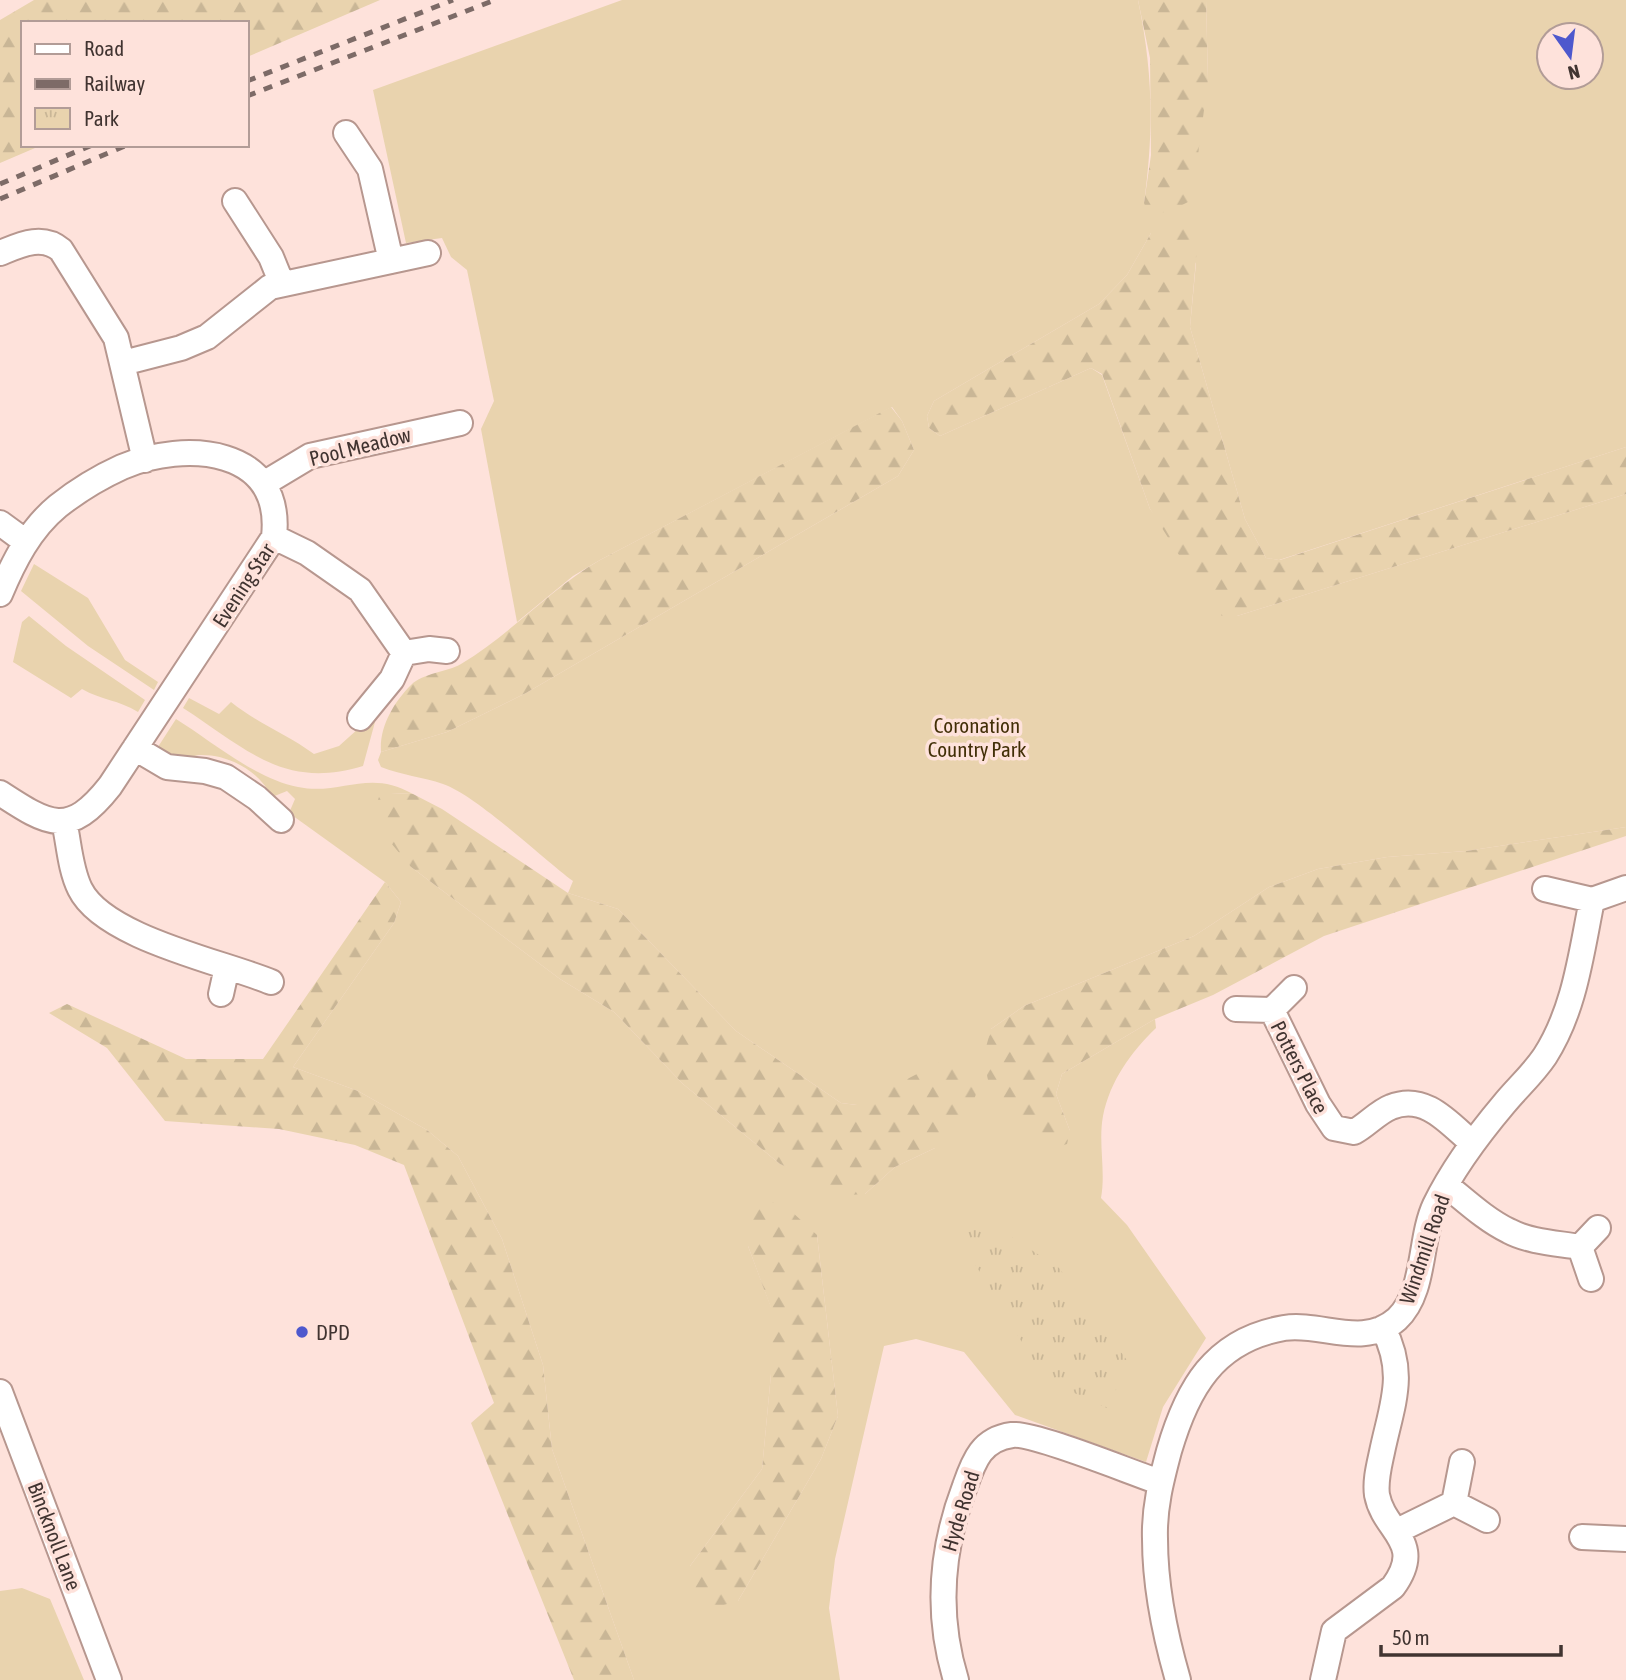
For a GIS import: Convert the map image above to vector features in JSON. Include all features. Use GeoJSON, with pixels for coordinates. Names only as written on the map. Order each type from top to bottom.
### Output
{"type":"FeatureCollection","features":[{"type":"Feature","properties":{"kind":"street"},"geometry":{"type":"LineString","coordinates":[[346,133],[370,169],[391,261]]}},
{"type":"Feature","properties":{"kind":"street"},"geometry":{"type":"LineString","coordinates":[[235,201],[271,257],[282,284]]}},
{"type":"Feature","properties":{"kind":"street"},"geometry":{"type":"LineString","coordinates":[[0,253],[36,241],[49,243],[61,250],[80,285],[111,327],[123,363],[145,460]]}},
{"type":"Feature","properties":{"kind":"street"},"geometry":{"type":"LineString","coordinates":[[123,363],[181,348],[208,337],[259,294],[282,284],[428,253]]}},
{"type":"Feature","properties":{"kind":"street","name":"Pool Meadow"},"geometry":{"type":"LineString","coordinates":[[265,483],[310,456],[460,423]]}},
{"type":"Feature","properties":{"kind":"street"},"geometry":{"type":"LineString","coordinates":[[0,594],[26,542],[52,512],[79,491],[124,466],[169,456],[223,457],[250,468],[265,483]]}},
{"type":"Feature","properties":{"kind":"street","name":"Evening Star"},"geometry":{"type":"LineString","coordinates":[[65,821],[93,808],[274,537],[273,502],[265,483]]}},
{"type":"Feature","properties":{"kind":"street"},"geometry":{"type":"LineString","coordinates":[[0,523],[26,542]]}},
{"type":"Feature","properties":{"kind":"street"},"geometry":{"type":"LineString","coordinates":[[274,537],[307,553],[360,590],[404,653]]}},
{"type":"Feature","properties":{"kind":"street"},"geometry":{"type":"LineString","coordinates":[[404,653],[429,649],[447,650]]}},
{"type":"Feature","properties":{"kind":"street"},"geometry":{"type":"LineString","coordinates":[[360,718],[392,679],[404,653]]}},
{"type":"Feature","properties":{"kind":"street"},"geometry":{"type":"LineString","coordinates":[[135,748],[167,766],[205,771],[226,778],[257,798],[281,820]]}},
{"type":"Feature","properties":{"kind":"street"},"geometry":{"type":"LineString","coordinates":[[0,793],[37,816],[55,822],[65,821],[76,878],[94,908],[184,954],[271,982]]}},
{"type":"Feature","properties":{"kind":"street"},"geometry":{"type":"LineString","coordinates":[[1545,889],[1592,900],[1626,888]]}},
{"type":"Feature","properties":{"kind":"street","name":"Windmill Road"},"geometry":{"type":"LineString","coordinates":[[1178,1680],[1166,1633],[1157,1572],[1155,1516],[1160,1482],[1187,1399],[1206,1370],[1247,1340],[1301,1327],[1355,1334],[1383,1328],[1397,1318],[1411,1298],[1427,1226],[1446,1185],[1472,1143],[1537,1067],[1562,1025],[1573,990],[1592,900]]}},
{"type":"Feature","properties":{"kind":"street"},"geometry":{"type":"LineString","coordinates":[[221,994],[227,967]]}},
{"type":"Feature","properties":{"kind":"street","name":"Potters Place"},"geometry":{"type":"LineString","coordinates":[[1236,1009],[1272,1010],[1294,988]]}},
{"type":"Feature","properties":{"kind":"street","name":"Potters Place"},"geometry":{"type":"LineString","coordinates":[[1272,1010],[1312,1092],[1334,1128],[1354,1132],[1390,1107],[1418,1103],[1429,1106],[1472,1143]]}},
{"type":"Feature","properties":{"kind":"street"},"geometry":{"type":"LineString","coordinates":[[1446,1185],[1490,1220],[1510,1232],[1533,1240],[1580,1247]]}},
{"type":"Feature","properties":{"kind":"street"},"geometry":{"type":"LineString","coordinates":[[1580,1247],[1598,1228]]}},
{"type":"Feature","properties":{"kind":"street"},"geometry":{"type":"LineString","coordinates":[[1580,1247],[1591,1279]]}},
{"type":"Feature","properties":{"kind":"street"},"geometry":{"type":"LineString","coordinates":[[1322,1680],[1334,1631],[1383,1595],[1400,1578],[1405,1559],[1397,1531],[1377,1496],[1377,1475],[1398,1370],[1392,1344],[1383,1328]]}},
{"type":"Feature","properties":{"kind":"street","name":"Bincknoll Lane"},"geometry":{"type":"LineString","coordinates":[[0,1392],[109,1680]]}},
{"type":"Feature","properties":{"kind":"street","name":"Hyde Road"},"geometry":{"type":"LineString","coordinates":[[956,1680],[944,1622],[945,1561],[949,1532],[979,1452],[1001,1437],[1028,1435],[1160,1482]]}},
{"type":"Feature","properties":{"kind":"street"},"geometry":{"type":"LineString","coordinates":[[1454,1503],[1462,1462]]}},
{"type":"Feature","properties":{"kind":"street"},"geometry":{"type":"LineString","coordinates":[[1397,1531],[1454,1503]]}},
{"type":"Feature","properties":{"kind":"street"},"geometry":{"type":"LineString","coordinates":[[1454,1503],[1487,1520]]}},
{"type":"Feature","properties":{"kind":"street"},"geometry":{"type":"LineString","coordinates":[[1582,1537],[1626,1539]]}},
{"type":"Feature","properties":{"kind":"green space"},"geometry":{"type":"Polygon","coordinates":[[[34,0],[380,0],[248,57],[248,21],[21,21],[21,147],[37,147],[0,163],[0,20],[34,0]]]}},
{"type":"Feature","properties":{"kind":"green space","name":"Coronation Country Park"},"geometry":{"type":"Polygon","coordinates":[[[622,0],[1138,0],[1147,52],[1150,101],[1144,203],[1208,80],[1206,0],[1626,0],[1626,447],[1279,560],[1266,558],[1245,519],[1190,327],[1196,263],[1151,233],[1127,275],[1099,304],[934,401],[927,416],[929,428],[940,436],[1091,368],[1102,375],[1150,509],[1237,616],[1626,494],[1626,827],[1466,851],[1387,857],[1318,869],[1269,887],[1194,936],[1024,1006],[991,1029],[1070,1131],[1056,1094],[1062,1074],[1155,1019],[1156,1028],[1123,1068],[1106,1103],[1101,1136],[1101,1198],[1127,1225],[1206,1338],[1163,1407],[1146,1462],[1015,1415],[964,1352],[916,1339],[884,1346],[835,1559],[829,1608],[840,1680],[634,1680],[552,1449],[543,1365],[502,1239],[458,1156],[427,1130],[358,1091],[293,1067],[394,923],[401,902],[385,882],[289,813],[295,799],[287,791],[272,797],[251,772],[221,757],[199,755],[177,759],[156,750],[176,719],[250,768],[282,782],[313,789],[382,783],[413,794],[391,793],[411,867],[560,979],[614,1012],[683,1084],[780,1164],[865,1194],[895,1167],[935,1148],[857,1105],[841,1103],[736,1031],[618,909],[568,893],[573,881],[473,801],[443,784],[381,767],[378,760],[381,752],[447,732],[526,693],[898,476],[914,450],[902,421],[892,407],[600,560],[573,576],[517,622],[481,429],[494,401],[467,270],[451,257],[442,238],[406,243],[373,90],[622,0]],[[817,1235],[748,1246],[771,1307],[771,1374],[762,1469],[690,1566],[738,1601],[821,1459],[838,1416],[817,1235]]]}},
{"type":"Feature","properties":{"kind":"green space"},"geometry":{"type":"Polygon","coordinates":[[[1138,0],[1206,0],[1208,80],[1192,200],[1172,210],[1149,216],[1144,203],[1151,155],[1150,58],[1138,0]]]}},
{"type":"Feature","properties":{"kind":"green space"},"geometry":{"type":"Polygon","coordinates":[[[1173,225],[1190,227],[1198,237],[1190,327],[1245,519],[1266,558],[1280,560],[1626,447],[1626,494],[1237,616],[1222,616],[1208,601],[1150,509],[1102,374],[1091,368],[940,436],[929,428],[927,416],[934,401],[1099,304],[1127,275],[1151,233],[1173,225]]]}},
{"type":"Feature","properties":{"kind":"green space"},"geometry":{"type":"Polygon","coordinates":[[[891,407],[902,421],[914,450],[898,476],[526,693],[447,732],[381,752],[385,724],[399,699],[416,681],[461,664],[497,639],[564,584],[600,560],[891,407]]]}},
{"type":"Feature","properties":{"kind":"green space"},"geometry":{"type":"Polygon","coordinates":[[[34,564],[88,598],[125,660],[158,682],[154,690],[88,646],[21,591],[34,564]]]}},
{"type":"Feature","properties":{"kind":"green space"},"geometry":{"type":"Polygon","coordinates":[[[29,616],[66,646],[145,700],[138,712],[82,689],[71,698],[13,662],[22,622],[29,616]]]}},
{"type":"Feature","properties":{"kind":"green space"},"geometry":{"type":"Polygon","coordinates":[[[189,698],[219,714],[231,702],[314,754],[339,746],[378,711],[363,766],[335,772],[310,773],[288,769],[247,751],[183,708],[189,698]]]}},
{"type":"Feature","properties":{"kind":"green space"},"geometry":{"type":"Polygon","coordinates":[[[391,793],[413,794],[442,809],[568,893],[618,909],[736,1031],[841,1103],[857,1105],[944,1060],[962,1068],[976,1094],[968,1117],[935,1148],[895,1167],[865,1194],[849,1195],[780,1164],[683,1084],[614,1012],[560,979],[411,867],[381,831],[374,811],[379,797],[391,793]]]}},
{"type":"Feature","properties":{"kind":"green space"},"geometry":{"type":"Polygon","coordinates":[[[1626,827],[1626,836],[1324,936],[1213,995],[1155,1019],[1062,1074],[1056,1094],[1070,1131],[1067,1144],[1054,1148],[1020,1130],[991,1093],[983,1058],[991,1029],[1024,1006],[1194,936],[1269,887],[1318,869],[1387,857],[1466,851],[1626,827]]]}},
{"type":"Feature","properties":{"kind":"green space"},"geometry":{"type":"Polygon","coordinates":[[[385,882],[401,902],[394,923],[293,1067],[358,1091],[427,1130],[458,1156],[502,1239],[543,1365],[552,1449],[634,1680],[574,1680],[471,1423],[494,1403],[404,1165],[355,1145],[279,1129],[165,1121],[107,1048],[49,1013],[67,1004],[186,1059],[263,1059],[385,882]]]}},
{"type":"Feature","properties":{"kind":"green space"},"geometry":{"type":"Polygon","coordinates":[[[770,1201],[791,1211],[817,1235],[838,1416],[821,1459],[738,1601],[713,1608],[694,1593],[690,1566],[762,1469],[771,1374],[771,1308],[748,1246],[753,1214],[770,1201]]]}},
{"type":"Feature","properties":{"kind":"green space"},"geometry":{"type":"Polygon","coordinates":[[[973,1212],[1059,1268],[1129,1363],[1107,1408],[1044,1379],[954,1229],[973,1212]]]}},
{"type":"Feature","properties":{"kind":"green space"},"geometry":{"type":"Polygon","coordinates":[[[22,1588],[50,1599],[84,1680],[0,1680],[0,1591],[22,1588]]]}},
{"type":"Feature","properties":{"kind":"railway"},"geometry":{"type":"LineString","coordinates":[[248,81],[453,0]]}},
{"type":"Feature","properties":{"kind":"railway"},"geometry":{"type":"LineString","coordinates":[[248,96],[495,0]]}},
{"type":"Feature","properties":{"kind":"railway"},"geometry":{"type":"LineString","coordinates":[[0,184],[87,147]]}},
{"type":"Feature","properties":{"kind":"railway"},"geometry":{"type":"LineString","coordinates":[[0,199],[122,147]]}},
{"type":"Feature","properties":{"kind":"place","name":"DPD"},"geometry":{"type":"Point","coordinates":[302,1332]}}]}
